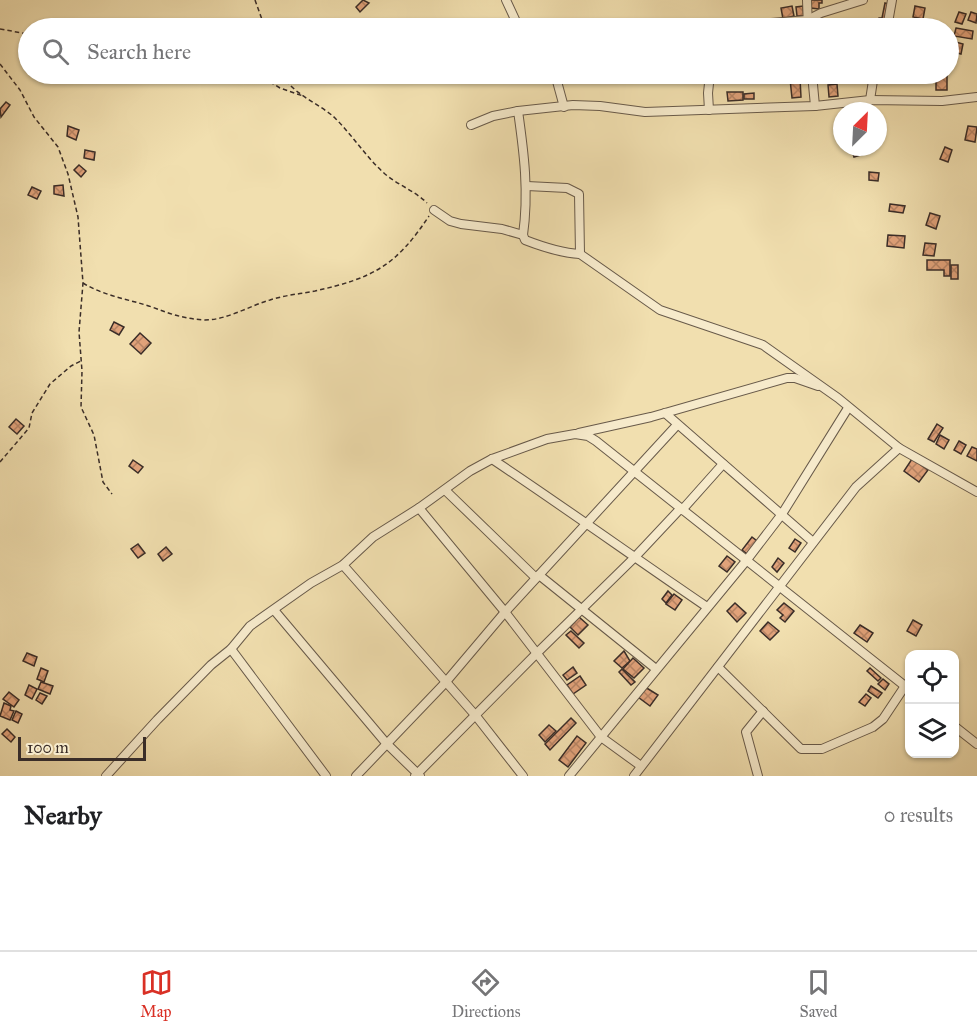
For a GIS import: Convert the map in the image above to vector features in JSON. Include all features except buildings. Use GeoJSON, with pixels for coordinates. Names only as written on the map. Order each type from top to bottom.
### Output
{"type":"FeatureCollection","features":[{"type":"Feature","properties":{"kind":"street"},"geometry":{"type":"LineString","coordinates":[[506,0],[514,18]]}},
{"type":"Feature","properties":{"kind":"street"},"geometry":{"type":"LineString","coordinates":[[807,0],[807,18]]}},
{"type":"Feature","properties":{"kind":"street"},"geometry":{"type":"LineString","coordinates":[[815,18],[821,13],[863,0]]}},
{"type":"Feature","properties":{"kind":"street"},"geometry":{"type":"LineString","coordinates":[[889,18],[892,0]]}},
{"type":"Feature","properties":{"kind":"street"},"geometry":{"type":"LineString","coordinates":[[558,84],[564,106]]}},
{"type":"Feature","properties":{"kind":"street"},"geometry":{"type":"LineString","coordinates":[[709,84],[709,110]]}},
{"type":"Feature","properties":{"kind":"street"},"geometry":{"type":"LineString","coordinates":[[813,84],[815,106]]}},
{"type":"Feature","properties":{"kind":"street"},"geometry":{"type":"LineString","coordinates":[[870,100],[872,84]]}},
{"type":"Feature","properties":{"kind":"street"},"geometry":{"type":"LineString","coordinates":[[471,125],[493,116],[564,106],[600,106],[645,112],[815,106],[870,100],[942,101],[977,97]]}},
{"type":"Feature","properties":{"kind":"street"},"geometry":{"type":"LineString","coordinates":[[518,111],[525,157],[525,240],[567,254],[580,254],[660,310],[763,345],[838,398],[899,448],[977,492]]}},
{"type":"Feature","properties":{"kind":"street"},"geometry":{"type":"LineString","coordinates":[[526,186],[567,188],[579,194],[580,254]]}},
{"type":"Feature","properties":{"kind":"street"},"geometry":{"type":"LineString","coordinates":[[434,210],[450,221],[502,229],[524,235]]}},
{"type":"Feature","properties":{"kind":"street"},"geometry":{"type":"LineString","coordinates":[[106,776],[211,665],[231,649],[250,626],[310,583],[343,565],[373,537],[492,459],[547,439],[665,413],[787,378],[795,378],[821,387]]}},
{"type":"Feature","properties":{"kind":"street"},"geometry":{"type":"LineString","coordinates":[[569,776],[782,514],[848,408]]}},
{"type":"Feature","properties":{"kind":"street"},"geometry":{"type":"LineString","coordinates":[[665,413],[813,542]]}},
{"type":"Feature","properties":{"kind":"street"},"geometry":{"type":"LineString","coordinates":[[356,776],[445,683],[505,612],[677,425]]}},
{"type":"Feature","properties":{"kind":"street"},"geometry":{"type":"LineString","coordinates":[[575,434],[588,436],[596,441],[905,686]]}},
{"type":"Feature","properties":{"kind":"street"},"geometry":{"type":"LineString","coordinates":[[634,776],[856,488],[899,448]]}},
{"type":"Feature","properties":{"kind":"street"},"geometry":{"type":"LineString","coordinates":[[492,459],[587,522],[634,558],[706,607]]}},
{"type":"Feature","properties":{"kind":"street"},"geometry":{"type":"LineString","coordinates":[[274,610],[386,744],[418,775],[634,558],[723,464]]}},
{"type":"Feature","properties":{"kind":"street"},"geometry":{"type":"LineString","coordinates":[[445,489],[538,577],[657,669]]}},
{"type":"Feature","properties":{"kind":"street"},"geometry":{"type":"LineString","coordinates":[[419,508],[505,612],[601,737],[641,766]]}},
{"type":"Feature","properties":{"kind":"street"},"geometry":{"type":"LineString","coordinates":[[343,565],[476,716],[523,776]]}},
{"type":"Feature","properties":{"kind":"street"},"geometry":{"type":"LineString","coordinates":[[231,649],[326,776]]}},
{"type":"Feature","properties":{"kind":"street"},"geometry":{"type":"LineString","coordinates":[[718,667],[799,748],[822,749],[873,728],[905,691]]}},
{"type":"Feature","properties":{"kind":"street"},"geometry":{"type":"LineString","coordinates":[[758,776],[746,732],[763,711]]}},
{"type":"Feature","properties":{"kind":"street"},"geometry":{"type":"LineString","coordinates":[[959,730],[977,744]]}},
{"type":"Feature","properties":{"kind":"path"},"geometry":{"type":"LineString","coordinates":[[255,0],[261,18]]}},
{"type":"Feature","properties":{"kind":"path"},"geometry":{"type":"LineString","coordinates":[[0,29],[18,32]]}},
{"type":"Feature","properties":{"kind":"path"},"geometry":{"type":"LineString","coordinates":[[0,64],[20,90],[34,117],[58,147],[68,174],[78,217],[83,283],[80,332],[82,412],[94,435],[103,482],[112,494]]}},
{"type":"Feature","properties":{"kind":"path"},"geometry":{"type":"LineString","coordinates":[[273,84],[304,96]]}},
{"type":"Feature","properties":{"kind":"path"},"geometry":{"type":"LineString","coordinates":[[83,283],[106,294],[152,307],[169,315],[206,320],[223,317],[254,304],[282,296],[356,281],[386,266],[415,238],[434,210],[404,185],[388,176],[366,156],[335,118],[290,84]]}},
{"type":"Feature","properties":{"kind":"path"},"geometry":{"type":"LineString","coordinates":[[0,462],[29,428],[32,413],[50,384],[71,366],[82,361]]}}]}
